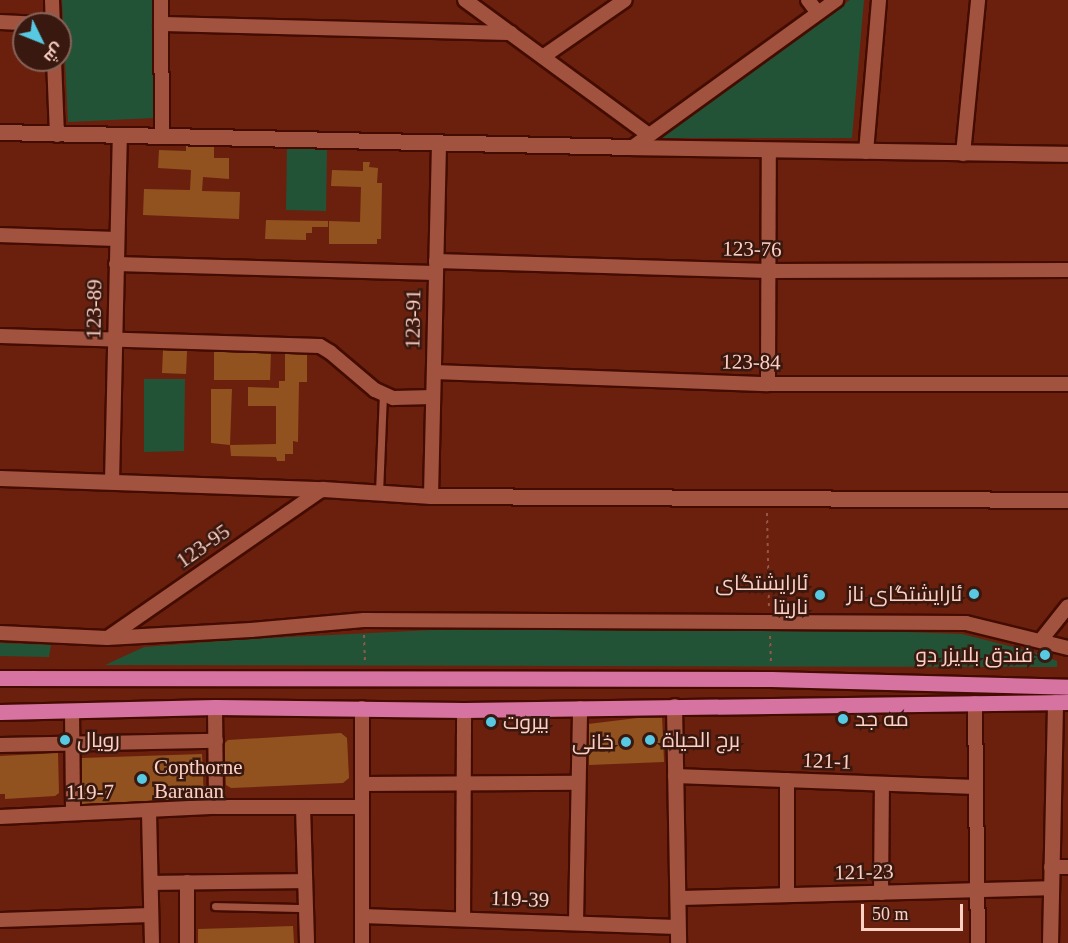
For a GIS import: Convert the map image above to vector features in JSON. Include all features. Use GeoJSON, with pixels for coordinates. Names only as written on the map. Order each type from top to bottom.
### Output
{"type":"FeatureCollection","features":[{"type":"Feature","properties":{"kind":"main road"},"geometry":{"type":"LineString","coordinates":[[0,678],[771,680],[1068,687]]}},
{"type":"Feature","properties":{"kind":"main road"},"geometry":{"type":"LineString","coordinates":[[0,711],[215,707],[464,710],[1062,702]]}},
{"type":"Feature","properties":{"kind":"street"},"geometry":{"type":"LineString","coordinates":[[161,0],[162,137]]}},
{"type":"Feature","properties":{"kind":"street"},"geometry":{"type":"LineString","coordinates":[[465,0],[650,135]]}},
{"type":"Feature","properties":{"kind":"street"},"geometry":{"type":"LineString","coordinates":[[544,57],[625,0]]}},
{"type":"Feature","properties":{"kind":"street"},"geometry":{"type":"LineString","coordinates":[[808,0],[818,14]]}},
{"type":"Feature","properties":{"kind":"street"},"geometry":{"type":"LineString","coordinates":[[633,147],[836,0]]}},
{"type":"Feature","properties":{"kind":"street"},"geometry":{"type":"LineString","coordinates":[[866,152],[879,0]]}},
{"type":"Feature","properties":{"kind":"street"},"geometry":{"type":"LineString","coordinates":[[963,154],[978,0]]}},
{"type":"Feature","properties":{"kind":"street"},"geometry":{"type":"LineString","coordinates":[[161,24],[511,33]]}},
{"type":"Feature","properties":{"kind":"street"},"geometry":{"type":"LineString","coordinates":[[54,72],[57,135]]}},
{"type":"Feature","properties":{"kind":"street"},"geometry":{"type":"LineString","coordinates":[[0,132],[963,154],[1068,154]]}},
{"type":"Feature","properties":{"kind":"street","name":"123-89"},"geometry":{"type":"LineString","coordinates":[[112,482],[120,136]]}},
{"type":"Feature","properties":{"kind":"street","name":"123-91"},"geometry":{"type":"LineString","coordinates":[[430,496],[439,143]]}},
{"type":"Feature","properties":{"kind":"street"},"geometry":{"type":"LineString","coordinates":[[768,384],[769,150]]}},
{"type":"Feature","properties":{"kind":"street"},"geometry":{"type":"LineString","coordinates":[[0,235],[117,239]]}},
{"type":"Feature","properties":{"kind":"street","name":"123-76"},"geometry":{"type":"LineString","coordinates":[[116,264],[770,271],[1068,270]]}},
{"type":"Feature","properties":{"kind":"street"},"geometry":{"type":"LineString","coordinates":[[0,336],[320,346],[383,394],[393,398],[433,397]]}},
{"type":"Feature","properties":{"kind":"street","name":"123-84"},"geometry":{"type":"LineString","coordinates":[[434,372],[768,384],[1068,384]]}},
{"type":"Feature","properties":{"kind":"street"},"geometry":{"type":"LineString","coordinates":[[0,478],[323,489],[430,496],[1068,500]]}},
{"type":"Feature","properties":{"kind":"street","name":"123-95"},"geometry":{"type":"LineString","coordinates":[[107,638],[323,489]]}},
{"type":"Feature","properties":{"kind":"street"},"geometry":{"type":"LineString","coordinates":[[1041,640],[1068,606]]}},
{"type":"Feature","properties":{"kind":"street"},"geometry":{"type":"LineString","coordinates":[[0,633],[107,638],[251,630],[364,620],[966,623],[1068,648]]}},
{"type":"Feature","properties":{"kind":"street"},"geometry":{"type":"LineString","coordinates":[[1038,686],[1068,679]]}},
{"type":"Feature","properties":{"kind":"street"},"geometry":{"type":"LineString","coordinates":[[1050,943],[1051,867],[1062,702]]}},
{"type":"Feature","properties":{"kind":"street"},"geometry":{"type":"LineString","coordinates":[[975,703],[978,943]]}},
{"type":"Feature","properties":{"kind":"street"},"geometry":{"type":"LineString","coordinates":[[674,706],[678,943]]}},
{"type":"Feature","properties":{"kind":"street"},"geometry":{"type":"LineString","coordinates":[[215,707],[216,807]]}},
{"type":"Feature","properties":{"kind":"street"},"geometry":{"type":"LineString","coordinates":[[362,708],[362,943]]}},
{"type":"Feature","properties":{"kind":"street"},"geometry":{"type":"LineString","coordinates":[[576,922],[580,708]]}},
{"type":"Feature","properties":{"kind":"street"},"geometry":{"type":"LineString","coordinates":[[463,919],[464,710]]}},
{"type":"Feature","properties":{"kind":"street"},"geometry":{"type":"LineString","coordinates":[[72,711],[73,813]]}},
{"type":"Feature","properties":{"kind":"street"},"geometry":{"type":"LineString","coordinates":[[0,745],[216,741]]}},
{"type":"Feature","properties":{"kind":"street","name":"121-1"},"geometry":{"type":"LineString","coordinates":[[675,776],[976,787]]}},
{"type":"Feature","properties":{"kind":"street"},"geometry":{"type":"LineString","coordinates":[[787,780],[787,895]]}},
{"type":"Feature","properties":{"kind":"street"},"geometry":{"type":"LineString","coordinates":[[362,784],[578,783]]}},
{"type":"Feature","properties":{"kind":"street"},"geometry":{"type":"LineString","coordinates":[[880,893],[882,784]]}},
{"type":"Feature","properties":{"kind":"street","name":"119-7"},"geometry":{"type":"LineString","coordinates":[[0,817],[149,812],[216,807],[362,807]]}},
{"type":"Feature","properties":{"kind":"street"},"geometry":{"type":"LineString","coordinates":[[303,807],[307,943]]}},
{"type":"Feature","properties":{"kind":"street"},"geometry":{"type":"LineString","coordinates":[[149,812],[152,943]]}},
{"type":"Feature","properties":{"kind":"street"},"geometry":{"type":"LineString","coordinates":[[1051,867],[1068,867]]}},
{"type":"Feature","properties":{"kind":"street"},"geometry":{"type":"LineString","coordinates":[[151,883],[305,881]]}},
{"type":"Feature","properties":{"kind":"street"},"geometry":{"type":"LineString","coordinates":[[187,882],[187,943]]}},
{"type":"Feature","properties":{"kind":"street","name":"121-23"},"geometry":{"type":"LineString","coordinates":[[678,898],[1051,888]]}},
{"type":"Feature","properties":{"kind":"street"},"geometry":{"type":"LineString","coordinates":[[0,920],[151,915]]}},
{"type":"Feature","properties":{"kind":"street","name":"119-39"},"geometry":{"type":"LineString","coordinates":[[362,916],[677,927]]}},
{"type":"Feature","properties":{"kind":"lane"},"geometry":{"type":"LineString","coordinates":[[379,493],[383,394]]}},
{"type":"Feature","properties":{"kind":"lane"},"geometry":{"type":"LineString","coordinates":[[215,906],[306,908]]}},
{"type":"Feature","properties":{"kind":"path"},"geometry":{"type":"LineString","coordinates":[[767,498],[771,680]]}},
{"type":"Feature","properties":{"kind":"path"},"geometry":{"type":"LineString","coordinates":[[364,620],[365,680]]}},
{"type":"Feature","properties":{"kind":"green space"},"geometry":{"type":"Polygon","coordinates":[[[62,0],[152,0],[154,118],[68,122],[66,72],[72,72],[72,12],[63,12],[62,0]]]}},
{"type":"Feature","properties":{"kind":"green space"},"geometry":{"type":"Polygon","coordinates":[[[850,0],[864,0],[852,138],[657,138],[850,0]]]}},
{"type":"Feature","properties":{"kind":"green space"},"geometry":{"type":"Polygon","coordinates":[[[287,146],[327,147],[326,211],[286,210],[287,146]]]}},
{"type":"Feature","properties":{"kind":"green space"},"geometry":{"type":"Polygon","coordinates":[[[144,379],[185,379],[184,451],[144,452],[144,379]]]}},
{"type":"Feature","properties":{"kind":"green space"},"geometry":{"type":"Polygon","coordinates":[[[743,626],[962,634],[1040,654],[1057,661],[1057,667],[105,665],[144,647],[248,639],[473,628],[743,626]]]}},
{"type":"Feature","properties":{"kind":"green space"},"geometry":{"type":"Polygon","coordinates":[[[0,643],[51,645],[49,657],[0,656],[0,643]]]}},
{"type":"Feature","properties":{"kind":"building"},"geometry":{"type":"Polygon","coordinates":[[[186,144],[214,144],[214,158],[229,158],[229,179],[203,177],[202,191],[240,192],[239,219],[143,215],[144,189],[190,190],[191,170],[158,168],[159,150],[186,151],[186,144]]]}},
{"type":"Feature","properties":{"kind":"building"},"geometry":{"type":"Polygon","coordinates":[[[363,162],[370,162],[369,167],[378,168],[377,183],[382,183],[381,239],[377,239],[377,244],[329,244],[329,221],[360,222],[361,187],[331,186],[332,170],[363,171],[363,162]]]}},
{"type":"Feature","properties":{"kind":"building"},"geometry":{"type":"Polygon","coordinates":[[[266,220],[328,221],[328,227],[312,227],[312,233],[306,233],[306,240],[265,239],[266,220]]]}},
{"type":"Feature","properties":{"kind":"building"},"geometry":{"type":"Polygon","coordinates":[[[163,350],[187,351],[186,374],[162,373],[163,350]]]}},
{"type":"Feature","properties":{"kind":"building"},"geometry":{"type":"Polygon","coordinates":[[[214,351],[271,351],[270,380],[214,380],[214,351]]]}},
{"type":"Feature","properties":{"kind":"building"},"geometry":{"type":"Polygon","coordinates":[[[285,354],[307,354],[307,382],[299,382],[298,442],[293,441],[293,454],[285,454],[285,461],[277,461],[276,457],[231,456],[230,445],[276,444],[276,406],[248,406],[248,387],[279,388],[279,381],[285,381],[285,354]]]}},
{"type":"Feature","properties":{"kind":"building"},"geometry":{"type":"Polygon","coordinates":[[[211,389],[232,389],[230,445],[211,443],[211,389]]]}},
{"type":"Feature","properties":{"kind":"building"},"geometry":{"type":"Polygon","coordinates":[[[662,715],[664,762],[589,765],[588,724],[662,715]]]}},
{"type":"Feature","properties":{"kind":"building"},"geometry":{"type":"Polygon","coordinates":[[[341,733],[347,738],[349,778],[343,783],[231,788],[226,785],[224,744],[228,740],[341,733]]]}},
{"type":"Feature","properties":{"kind":"building"},"geometry":{"type":"Polygon","coordinates":[[[58,753],[59,793],[55,796],[5,799],[5,794],[0,794],[0,756],[58,753]]]}},
{"type":"Feature","properties":{"kind":"building","name":"Copthorne Baranan"},"geometry":{"type":"Polygon","coordinates":[[[202,754],[204,801],[82,806],[81,758],[202,754]]]}},
{"type":"Feature","properties":{"kind":"building"},"geometry":{"type":"Polygon","coordinates":[[[293,926],[294,943],[198,943],[198,929],[293,926]]]}},
{"type":"Feature","properties":{"kind":"place","name":"ئارایشتگای ناز"},"geometry":{"type":"Point","coordinates":[974,594]}},
{"type":"Feature","properties":{"kind":"place","name":"ئارایشتگای ناریتا"},"geometry":{"type":"Point","coordinates":[820,595]}},
{"type":"Feature","properties":{"kind":"place","name":"فندق بلايزر دو"},"geometry":{"type":"Point","coordinates":[1045,655]}},
{"type":"Feature","properties":{"kind":"place","name":"مه جد"},"geometry":{"type":"Point","coordinates":[843,719]}},
{"type":"Feature","properties":{"kind":"place","name":"بیروت"},"geometry":{"type":"Point","coordinates":[491,722]}},
{"type":"Feature","properties":{"kind":"place","name":"رویال"},"geometry":{"type":"Point","coordinates":[65,740]}},
{"type":"Feature","properties":{"kind":"place","name":"برج الحياة"},"geometry":{"type":"Point","coordinates":[650,740]}},
{"type":"Feature","properties":{"kind":"place","name":"خانی"},"geometry":{"type":"Point","coordinates":[626,742]}},
{"type":"Feature","properties":{"kind":"place","name":"Copthorne Baranan"},"geometry":{"type":"Point","coordinates":[142,779]}}]}
